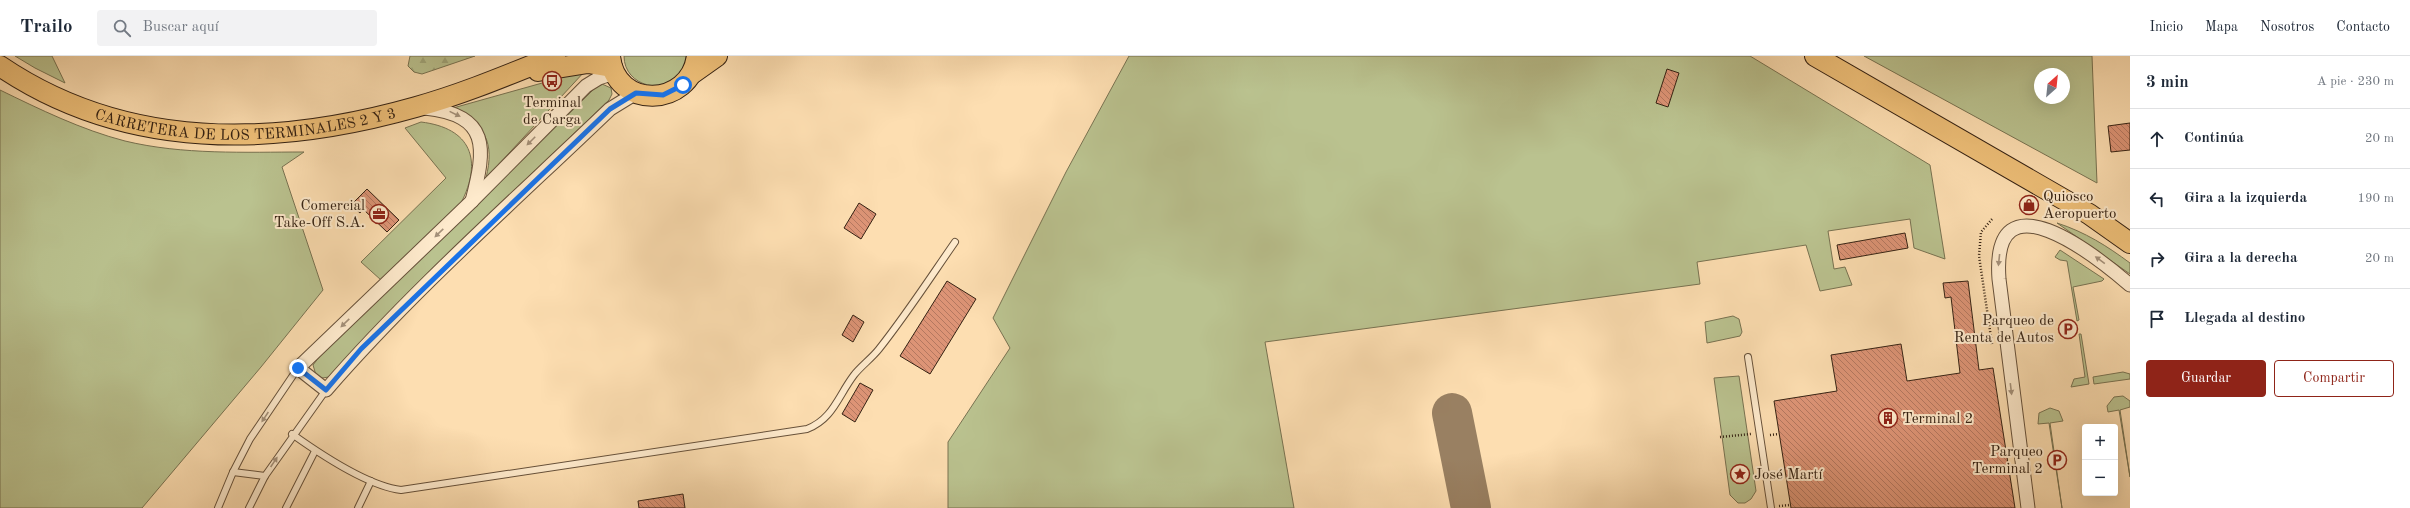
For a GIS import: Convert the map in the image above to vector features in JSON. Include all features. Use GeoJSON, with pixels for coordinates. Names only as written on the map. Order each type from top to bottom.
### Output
{"type":"FeatureCollection","features":[{"type":"Feature","properties":{"kind":"main road","name":"CARRETERA DE LOS TERMINALES 2 Y 3"},"geometry":{"type":"LineString","coordinates":[[0,66],[52,95],[92,112],[127,123],[195,134],[278,134],[339,125],[417,107],[555,56]]}},
{"type":"Feature","properties":{"kind":"main road"},"geometry":{"type":"LineString","coordinates":[[612,65],[620,82],[636,93],[655,96],[670,93],[683,85],[695,64],[717,56]]}},
{"type":"Feature","properties":{"kind":"main road"},"geometry":{"type":"LineString","coordinates":[[1815,56],[2089,214],[2130,243]]}},
{"type":"Feature","properties":{"kind":"main road","name":"CARRETERA DE LOS TERMINALES 2 Y 3"},"geometry":{"type":"LineString","coordinates":[[497,78],[588,63],[612,65]]}},
{"type":"Feature","properties":{"kind":"street"},"geometry":{"type":"LineString","coordinates":[[612,65],[599,78],[586,86],[472,201],[298,368],[326,390],[361,349],[610,109],[636,93]]}},
{"type":"Feature","properties":{"kind":"street"},"geometry":{"type":"LineString","coordinates":[[417,107],[447,110],[466,120],[480,139],[481,163],[472,201]]}},
{"type":"Feature","properties":{"kind":"street"},"geometry":{"type":"LineString","coordinates":[[2028,508],[1999,279],[1998,261],[2002,244],[2012,232],[2023,227],[2033,226],[2050,230],[2085,250],[2130,285]]}},
{"type":"Feature","properties":{"kind":"lane"},"geometry":{"type":"LineString","coordinates":[[292,434],[315,450],[371,481],[384,487],[401,490],[814,426],[830,414],[855,374],[864,367],[895,327],[955,242]]}},
{"type":"Feature","properties":{"kind":"lane"},"geometry":{"type":"LineString","coordinates":[[1748,357],[1771,508]]}},
{"type":"Feature","properties":{"kind":"lane"},"geometry":{"type":"LineString","coordinates":[[218,508],[233,472],[250,439],[298,368]]}},
{"type":"Feature","properties":{"kind":"lane"},"geometry":{"type":"LineString","coordinates":[[248,508],[264,476],[292,434],[326,390]]}},
{"type":"Feature","properties":{"kind":"lane"},"geometry":{"type":"LineString","coordinates":[[286,508],[315,450]]}},
{"type":"Feature","properties":{"kind":"lane"},"geometry":{"type":"LineString","coordinates":[[233,472],[264,476]]}},
{"type":"Feature","properties":{"kind":"lane"},"geometry":{"type":"LineString","coordinates":[[358,508],[371,481]]}},
{"type":"Feature","properties":{"kind":"green space"},"geometry":{"type":"Polygon","coordinates":[[[15,56],[52,56],[65,83],[35,68],[15,56]]]}},
{"type":"Feature","properties":{"kind":"green space"},"geometry":{"type":"Polygon","coordinates":[[[410,56],[475,56],[422,74],[414,72],[408,66],[410,56]]]}},
{"type":"Feature","properties":{"kind":"green space"},"geometry":{"type":"Polygon","coordinates":[[[624,56],[686,56],[683,71],[676,79],[667,84],[657,86],[648,85],[638,81],[631,75],[626,67],[624,56]]]}},
{"type":"Feature","properties":{"kind":"green space"},"geometry":{"type":"Polygon","coordinates":[[[1129,56],[1750,56],[1930,165],[1945,259],[1914,248],[1910,219],[1828,231],[1834,269],[1845,267],[1852,285],[1820,291],[1806,245],[1697,262],[1700,284],[1265,342],[1294,508],[948,508],[948,442],[1010,348],[993,318],[1066,172],[1129,56]]]}},
{"type":"Feature","properties":{"kind":"green space"},"geometry":{"type":"Polygon","coordinates":[[[1864,56],[2092,56],[2097,183],[1864,56]]]}},
{"type":"Feature","properties":{"kind":"green space"},"geometry":{"type":"Polygon","coordinates":[[[585,71],[486,178],[489,154],[485,136],[473,121],[453,108],[585,71]]]}},
{"type":"Feature","properties":{"kind":"green space"},"geometry":{"type":"Polygon","coordinates":[[[602,84],[611,88],[612,94],[609,100],[432,269],[329,377],[322,378],[316,375],[313,365],[323,352],[487,195],[595,88],[602,84]]]}},
{"type":"Feature","properties":{"kind":"green space"},"geometry":{"type":"Polygon","coordinates":[[[0,90],[45,112],[93,131],[125,141],[169,149],[192,151],[304,152],[282,167],[323,290],[261,367],[142,508],[0,508],[0,90]]]}},
{"type":"Feature","properties":{"kind":"green space"},"geometry":{"type":"Polygon","coordinates":[[[421,122],[438,125],[451,131],[461,139],[468,149],[471,160],[471,173],[468,187],[461,203],[381,280],[361,262],[446,178],[405,128],[421,122]]]}},
{"type":"Feature","properties":{"kind":"green space"},"geometry":{"type":"Polygon","coordinates":[[[2057,223],[2086,235],[2104,245],[2130,263],[2130,274],[2057,223]]]}},
{"type":"Feature","properties":{"kind":"green space"},"geometry":{"type":"Polygon","coordinates":[[[2060,250],[2104,279],[2102,281],[2073,287],[2079,320],[2077,321],[2067,261],[2060,260],[2055,257],[2060,250]]]}},
{"type":"Feature","properties":{"kind":"green space"},"geometry":{"type":"Polygon","coordinates":[[[1733,316],[1739,319],[1742,332],[1740,336],[1707,343],[1705,322],[1733,316]]]}},
{"type":"Feature","properties":{"kind":"green space"},"geometry":{"type":"Polygon","coordinates":[[[2079,334],[2081,334],[2089,384],[2071,387],[2074,379],[2085,377],[2079,334]]]}},
{"type":"Feature","properties":{"kind":"green space"},"geometry":{"type":"Polygon","coordinates":[[[2123,372],[2130,374],[2130,379],[2094,384],[2093,377],[2123,372]]]}},
{"type":"Feature","properties":{"kind":"green space"},"geometry":{"type":"Polygon","coordinates":[[[1739,376],[1756,491],[1751,499],[1745,503],[1738,503],[1730,495],[1714,378],[1739,376]]]}},
{"type":"Feature","properties":{"kind":"green space"},"geometry":{"type":"Polygon","coordinates":[[[2123,396],[2130,401],[2130,407],[2120,410],[2130,477],[2119,410],[2108,412],[2107,406],[2114,397],[2123,396]]]}},
{"type":"Feature","properties":{"kind":"green space"},"geometry":{"type":"Polygon","coordinates":[[[2050,408],[2059,411],[2063,421],[2050,423],[2062,508],[2049,423],[2038,424],[2039,413],[2050,408]]]}},
{"type":"Feature","properties":{"kind":"building"},"geometry":{"type":"Polygon","coordinates":[[[1667,69],[1679,73],[1668,107],[1656,103],[1667,69]]]}},
{"type":"Feature","properties":{"kind":"building"},"geometry":{"type":"Polygon","coordinates":[[[2130,123],[2130,150],[2111,152],[2108,126],[2130,123]]]}},
{"type":"Feature","properties":{"kind":"building"},"geometry":{"type":"Polygon","coordinates":[[[367,189],[399,220],[387,232],[363,209],[360,213],[351,205],[367,189]]]}},
{"type":"Feature","properties":{"kind":"building","name":"Quiosco Aeropuerto"},"geometry":{"type":"Polygon","coordinates":[[[2024,197],[2035,197],[2035,212],[2023,212],[2024,197]]]}},
{"type":"Feature","properties":{"kind":"building"},"geometry":{"type":"Polygon","coordinates":[[[859,203],[876,214],[861,239],[844,228],[859,203]]]}},
{"type":"Feature","properties":{"kind":"building"},"geometry":{"type":"Polygon","coordinates":[[[1905,233],[1908,248],[1840,260],[1837,245],[1905,233]]]}},
{"type":"Feature","properties":{"kind":"building"},"geometry":{"type":"Polygon","coordinates":[[[947,281],[976,299],[930,374],[900,356],[947,281]]]}},
{"type":"Feature","properties":{"kind":"building","name":"Terminal 2"},"geometry":{"type":"Polygon","coordinates":[[[1968,281],[1979,370],[1993,368],[2015,508],[1791,508],[1774,401],[1837,391],[1831,355],[1901,344],[1907,381],[1960,373],[1951,297],[1945,298],[1943,283],[1968,281]]]}},
{"type":"Feature","properties":{"kind":"building"},"geometry":{"type":"Polygon","coordinates":[[[853,315],[864,322],[853,342],[842,335],[853,315]]]}},
{"type":"Feature","properties":{"kind":"building"},"geometry":{"type":"Polygon","coordinates":[[[860,383],[873,390],[855,422],[842,414],[860,383]]]}},
{"type":"Feature","properties":{"kind":"building"},"geometry":{"type":"Polygon","coordinates":[[[683,494],[685,508],[639,508],[638,501],[683,494]]]}},
{"type":"Feature","properties":{"kind":"taxiway"},"geometry":{"type":"LineString","coordinates":[[1452,413],[1471,508]]}},
{"type":"Feature","properties":{"kind":"place","name":"Terminal de Carga"},"geometry":{"type":"Point","coordinates":[552,81]}},
{"type":"Feature","properties":{"kind":"place","name":"Quiosco Aeropuerto"},"geometry":{"type":"Point","coordinates":[2029,205]}},
{"type":"Feature","properties":{"kind":"place","name":"Comercial Take-Off S.A."},"geometry":{"type":"Point","coordinates":[379,214]}},
{"type":"Feature","properties":{"kind":"place","name":"Parqueo de Renta de Autos"},"geometry":{"type":"Point","coordinates":[2068,329]}},
{"type":"Feature","properties":{"kind":"place","name":"Terminal 2"},"geometry":{"type":"Point","coordinates":[1888,418]}},
{"type":"Feature","properties":{"kind":"place","name":"Parqueo Terminal 2"},"geometry":{"type":"Point","coordinates":[2057,460]}},
{"type":"Feature","properties":{"kind":"place","name":"José Martí"},"geometry":{"type":"Point","coordinates":[1740,474]}},
{"type":"Feature","properties":{"kind":"route"},"geometry":{"type":"LineString","coordinates":[[298,368],[326,390],[361,349],[610,109],[636,93],[647,96],[663,95],[670,93],[683,85]]}}]}
